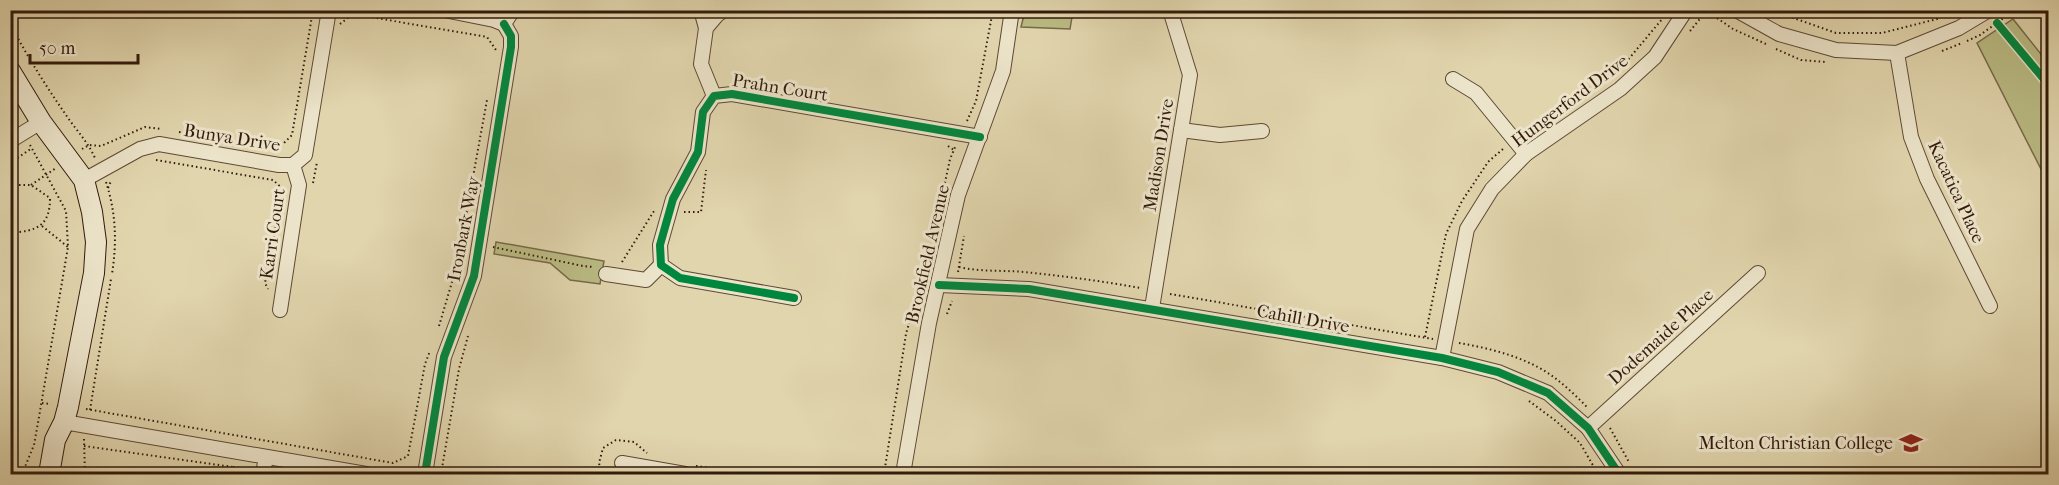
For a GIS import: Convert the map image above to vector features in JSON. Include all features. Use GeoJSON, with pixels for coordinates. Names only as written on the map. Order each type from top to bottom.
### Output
{"type":"FeatureCollection","features":[{"type":"Feature","properties":{"kind":"street","name":"Bunya Drive"},"geometry":{"type":"LineString","coordinates":[[84,180],[140,149],[159,144],[279,165],[293,165],[305,155],[329,10]]}},
{"type":"Feature","properties":{"kind":"street"},"geometry":{"type":"LineString","coordinates":[[444,10],[504,24],[513,10]]}},
{"type":"Feature","properties":{"kind":"street","name":"Prahn Court"},"geometry":{"type":"LineString","coordinates":[[701,10],[706,28],[700,64],[714,96]]}},
{"type":"Feature","properties":{"kind":"street"},"geometry":{"type":"LineString","coordinates":[[706,28],[724,10]]}},
{"type":"Feature","properties":{"kind":"street","name":"Brookfield Avenue"},"geometry":{"type":"LineString","coordinates":[[903,474],[929,323],[958,195],[981,137],[1003,71],[1012,10]]}},
{"type":"Feature","properties":{"kind":"street","name":"Madison Drive"},"geometry":{"type":"LineString","coordinates":[[1152,308],[1190,75],[1170,10]]}},
{"type":"Feature","properties":{"kind":"street","name":"Hungerford Drive"},"geometry":{"type":"LineString","coordinates":[[1442,358],[1467,229],[1492,189],[1526,154],[1620,89],[1656,57],[1686,10]]}},
{"type":"Feature","properties":{"kind":"street"},"geometry":{"type":"LineString","coordinates":[[1736,10],[1779,34],[1836,50],[1897,53],[1959,28],[1989,10]]}},
{"type":"Feature","properties":{"kind":"street","name":"Ironbark Way"},"geometry":{"type":"LineString","coordinates":[[425,474],[444,357],[474,276],[511,47],[511,36],[504,24]]}},
{"type":"Feature","properties":{"kind":"street","name":"Kacatica Place"},"geometry":{"type":"LineString","coordinates":[[1897,53],[1911,138],[1927,178],[1990,306]]}},
{"type":"Feature","properties":{"kind":"street"},"geometry":{"type":"LineString","coordinates":[[10,71],[41,122],[84,180],[96,242],[94,273],[64,422],[55,440],[49,474]]}},
{"type":"Feature","properties":{"kind":"street"},"geometry":{"type":"LineString","coordinates":[[1453,79],[1476,93],[1526,154]]}},
{"type":"Feature","properties":{"kind":"street","name":"Prahn Court"},"geometry":{"type":"LineString","coordinates":[[661,266],[660,245],[669,211],[698,152],[703,112],[714,96],[732,94],[981,137]]}},
{"type":"Feature","properties":{"kind":"street"},"geometry":{"type":"LineString","coordinates":[[10,141],[41,122]]}},
{"type":"Feature","properties":{"kind":"street"},"geometry":{"type":"LineString","coordinates":[[1180,130],[1220,135],[1262,131]]}},
{"type":"Feature","properties":{"kind":"street","name":"Karri Court"},"geometry":{"type":"LineString","coordinates":[[280,310],[299,185],[293,165]]}},
{"type":"Feature","properties":{"kind":"street"},"geometry":{"type":"LineString","coordinates":[[606,269],[646,280],[661,266],[680,278],[794,298]]}},
{"type":"Feature","properties":{"kind":"street","name":"Dodemaide Place"},"geometry":{"type":"LineString","coordinates":[[1588,428],[1758,273]]}},
{"type":"Feature","properties":{"kind":"street","name":"Cahill Drive"},"geometry":{"type":"LineString","coordinates":[[939,285],[1029,289],[1152,308],[1442,358],[1498,372],[1548,393],[1588,428],[1619,474]]}},
{"type":"Feature","properties":{"kind":"street"},"geometry":{"type":"LineString","coordinates":[[64,422],[366,474]]}},
{"type":"Feature","properties":{"kind":"street"},"geometry":{"type":"LineString","coordinates":[[62,474],[67,442],[64,422]]}},
{"type":"Feature","properties":{"kind":"street"},"geometry":{"type":"LineString","coordinates":[[263,474],[266,457]]}},
{"type":"Feature","properties":{"kind":"street"},"geometry":{"type":"LineString","coordinates":[[622,463],[685,474]]}},
{"type":"Feature","properties":{"kind":"path"},"geometry":{"type":"LineString","coordinates":[[179,132],[280,147],[292,135],[313,10]]}},
{"type":"Feature","properties":{"kind":"path"},"geometry":{"type":"LineString","coordinates":[[1771,10],[1836,33],[1882,33],[1937,19],[1955,10]]}},
{"type":"Feature","properties":{"kind":"path"},"geometry":{"type":"LineString","coordinates":[[1940,52],[1980,35],[2015,10]]}},
{"type":"Feature","properties":{"kind":"path"},"geometry":{"type":"LineString","coordinates":[[340,24],[353,14],[431,27],[487,37],[496,50]]}},
{"type":"Feature","properties":{"kind":"path"},"geometry":{"type":"LineString","coordinates":[[1689,32],[1703,15],[1711,14],[1733,29],[1801,60],[1831,63]]}},
{"type":"Feature","properties":{"kind":"path"},"geometry":{"type":"LineString","coordinates":[[1997,24],[2004,32]]}},
{"type":"Feature","properties":{"kind":"path"},"geometry":{"type":"LineString","coordinates":[[439,327],[457,265],[488,95]]}},
{"type":"Feature","properties":{"kind":"path"},"geometry":{"type":"LineString","coordinates":[[10,112],[66,212],[68,247],[34,445],[22,474]]}},
{"type":"Feature","properties":{"kind":"path"},"geometry":{"type":"LineString","coordinates":[[89,144],[101,146],[145,127],[167,130]]}},
{"type":"Feature","properties":{"kind":"path"},"geometry":{"type":"LineString","coordinates":[[946,145],[954,150]]}},
{"type":"Feature","properties":{"kind":"path"},"geometry":{"type":"LineString","coordinates":[[10,163],[32,148]]}},
{"type":"Feature","properties":{"kind":"path"},"geometry":{"type":"LineString","coordinates":[[312,189],[318,154]]}},
{"type":"Feature","properties":{"kind":"path"},"geometry":{"type":"LineString","coordinates":[[153,159],[273,180],[283,189],[265,283],[280,310]]}},
{"type":"Feature","properties":{"kind":"path"},"geometry":{"type":"LineString","coordinates":[[490,246],[606,269],[654,211],[701,212],[706,169]]}},
{"type":"Feature","properties":{"kind":"path"},"geometry":{"type":"LineString","coordinates":[[108,188],[114,177]]}},
{"type":"Feature","properties":{"kind":"path"},"geometry":{"type":"LineString","coordinates":[[10,185],[31,185],[50,198],[47,218],[42,226],[10,233]]}},
{"type":"Feature","properties":{"kind":"path"},"geometry":{"type":"LineString","coordinates":[[42,226],[68,247]]}},
{"type":"Feature","properties":{"kind":"path"},"geometry":{"type":"LineString","coordinates":[[945,320],[951,301]]}},
{"type":"Feature","properties":{"kind":"path"},"geometry":{"type":"LineString","coordinates":[[1459,336],[1461,343]]}},
{"type":"Feature","properties":{"kind":"path"},"geometry":{"type":"LineString","coordinates":[[90,410],[393,463],[408,456],[425,364],[432,346]]}},
{"type":"Feature","properties":{"kind":"path"},"geometry":{"type":"LineString","coordinates":[[1527,400],[1556,421],[1580,443],[1598,474]]}},
{"type":"Feature","properties":{"kind":"path"},"geometry":{"type":"LineString","coordinates":[[84,446],[233,467],[240,474]]}},
{"type":"Feature","properties":{"kind":"green space"},"geometry":{"type":"Polygon","coordinates":[[[1025,11],[1073,11],[1070,29],[1021,27],[1025,11]]]}},
{"type":"Feature","properties":{"kind":"green space"},"geometry":{"type":"Polygon","coordinates":[[[2013,19],[2048,63],[2048,183],[1977,43],[2013,19]]]}},
{"type":"Feature","properties":{"kind":"green space"},"geometry":{"type":"Polygon","coordinates":[[[496,242],[604,261],[600,284],[570,280],[550,263],[494,254],[496,242]]]}},
{"type":"Feature","properties":{"kind":"cycle path"},"geometry":{"type":"LineString","coordinates":[[1997,23],[2048,84]]}},
{"type":"Feature","properties":{"kind":"cycle path"},"geometry":{"type":"LineString","coordinates":[[425,474],[444,357],[474,276],[511,47],[511,36],[504,24]]}},
{"type":"Feature","properties":{"kind":"cycle path"},"geometry":{"type":"LineString","coordinates":[[794,298],[680,278],[661,265],[660,245],[673,199],[698,152],[703,112],[714,96],[732,94],[980,137]]}},
{"type":"Feature","properties":{"kind":"cycle path"},"geometry":{"type":"LineString","coordinates":[[939,285],[1029,289],[1442,358],[1498,372],[1548,393],[1588,428],[1619,474]]}},
{"type":"Feature","properties":{"kind":"place","name":"Melton Christian College"},"geometry":{"type":"Point","coordinates":[1911,443]}}]}
